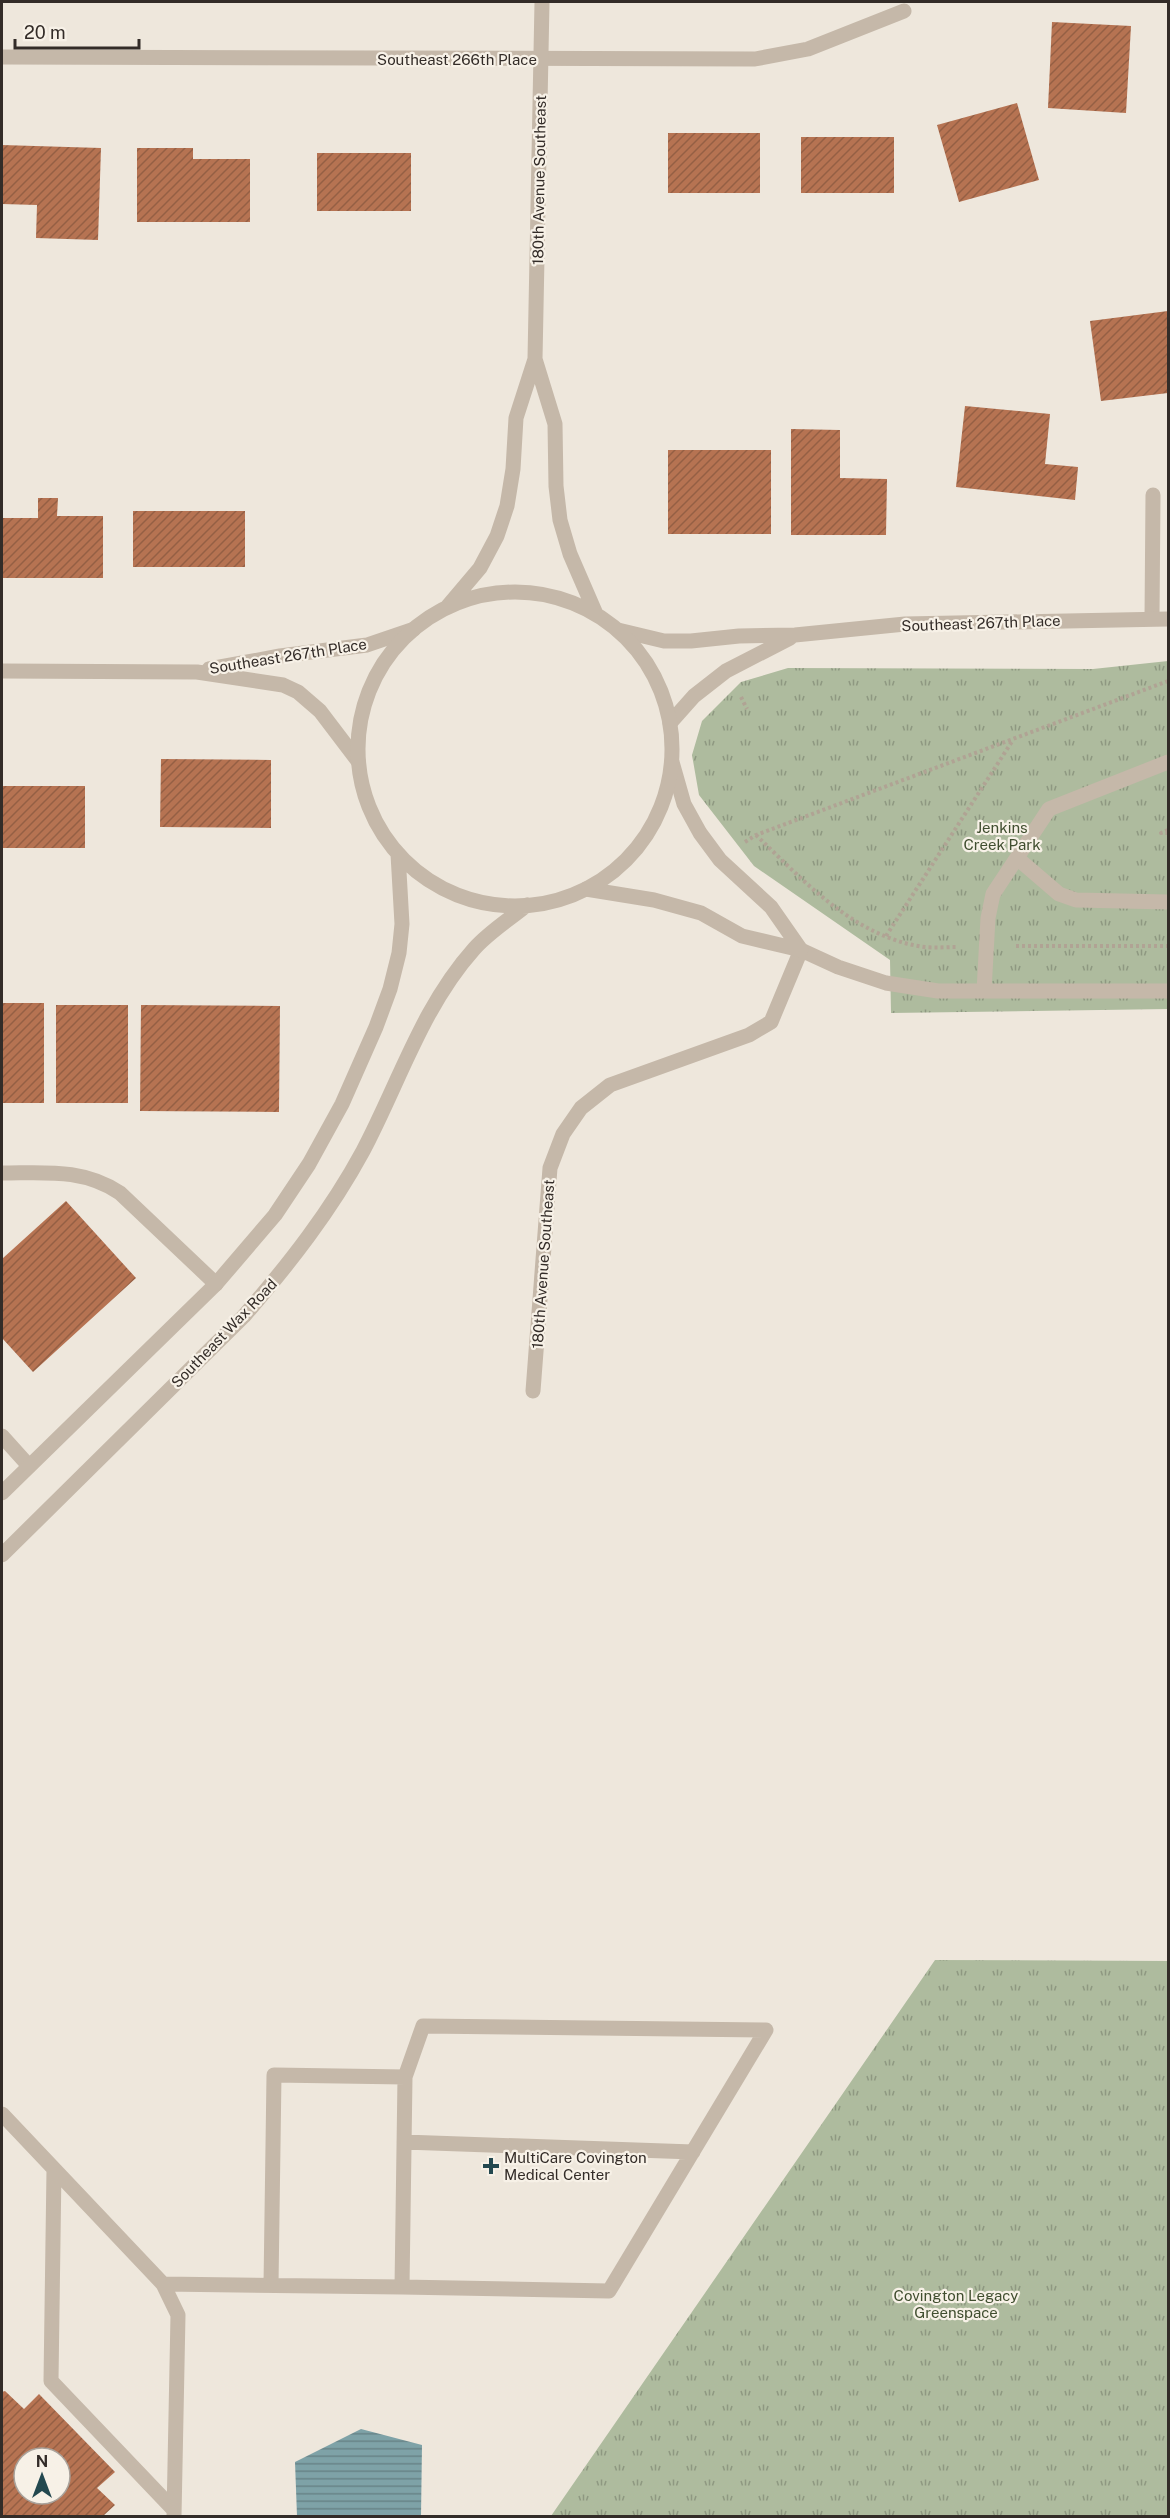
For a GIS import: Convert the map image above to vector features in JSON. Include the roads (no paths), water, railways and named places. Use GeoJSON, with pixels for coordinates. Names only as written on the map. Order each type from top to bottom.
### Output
{"type":"FeatureCollection","features":[{"type":"Feature","properties":{"kind":"street","name":"180th Avenue Southeast"},"geometry":{"type":"LineString","coordinates":[[446,608],[480,568],[497,536],[507,506],[513,469],[516,418],[535,358],[542,2]]}},
{"type":"Feature","properties":{"kind":"street","name":"Southeast 266th Place"},"geometry":{"type":"LineString","coordinates":[[2,57],[755,59],[808,49],[904,11]]}},
{"type":"Feature","properties":{"kind":"street","name":"180th Avenue Southeast"},"geometry":{"type":"LineString","coordinates":[[535,358],[555,423],[556,486],[560,520],[570,554],[596,614]]}},
{"type":"Feature","properties":{"kind":"street"},"geometry":{"type":"LineString","coordinates":[[1152,618],[1153,495]]}},
{"type":"Feature","properties":{"kind":"street"},"geometry":{"type":"LineString","coordinates":[[672,762],[663,801],[645,837],[619,866],[585,889],[557,900],[527,905],[491,904],[456,895],[425,878],[398,854],[382,834],[370,811],[362,786],[358,761],[358,731],[364,702],[376,675],[393,650],[414,629],[446,608],[475,597],[506,592],[547,596],[567,601],[596,614],[618,630],[642,656],[660,688],[670,723],[672,762],[684,804],[700,833],[720,860],[771,907],[801,950]]}},
{"type":"Feature","properties":{"kind":"street","name":"Southeast 267th Place"},"geometry":{"type":"LineString","coordinates":[[618,630],[664,641],[795,635],[905,624],[1168,619]]}},
{"type":"Feature","properties":{"kind":"street","name":"Southeast 267th Place"},"geometry":{"type":"LineString","coordinates":[[197,672],[280,656],[367,645],[414,629]]}},
{"type":"Feature","properties":{"kind":"street","name":"Southeast 267th Place"},"geometry":{"type":"LineString","coordinates":[[670,723],[694,696],[726,671],[795,635]]}},
{"type":"Feature","properties":{"kind":"street","name":"Southeast 267th Place"},"geometry":{"type":"LineString","coordinates":[[2,671],[197,672],[283,685],[298,692],[320,711],[358,761]]}},
{"type":"Feature","properties":{"kind":"street"},"geometry":{"type":"LineString","coordinates":[[984,992],[988,918],[993,894],[1049,809],[1168,762]]}},
{"type":"Feature","properties":{"kind":"street"},"geometry":{"type":"LineString","coordinates":[[2,1493],[216,1284],[275,1215],[309,1164],[342,1104],[390,989],[399,954],[402,924],[398,854]]}},
{"type":"Feature","properties":{"kind":"street"},"geometry":{"type":"LineString","coordinates":[[1017,858],[1059,894],[1076,900],[1168,902]]}},
{"type":"Feature","properties":{"kind":"street"},"geometry":{"type":"LineString","coordinates":[[585,889],[654,900],[700,913],[742,936],[801,950],[838,967],[886,983],[938,992],[1168,991]]}},
{"type":"Feature","properties":{"kind":"street","name":"Southeast Wax Road"},"geometry":{"type":"LineString","coordinates":[[2,1555],[244,1316],[279,1276],[314,1231],[339,1192],[363,1149],[431,1009],[455,971],[476,947],[527,905]]}},
{"type":"Feature","properties":{"kind":"street","name":"180th Avenue Southeast"},"geometry":{"type":"LineString","coordinates":[[533,1391],[550,1168],[563,1134],[581,1108],[610,1085],[749,1035],[771,1022],[801,950]]}},
{"type":"Feature","properties":{"kind":"street"},"geometry":{"type":"LineString","coordinates":[[2,1173],[61,1173],[104,1182],[120,1193],[216,1284]]}},
{"type":"Feature","properties":{"kind":"street"},"geometry":{"type":"LineString","coordinates":[[2,1436],[29,1466]]}},
{"type":"Feature","properties":{"kind":"street"},"geometry":{"type":"LineString","coordinates":[[163,2284],[609,2291],[766,2030],[423,2026],[405,2077],[402,2287]]}},
{"type":"Feature","properties":{"kind":"street"},"geometry":{"type":"LineString","coordinates":[[272,2285],[274,2075],[405,2077]]}},
{"type":"Feature","properties":{"kind":"street"},"geometry":{"type":"LineString","coordinates":[[2,2114],[163,2284],[178,2315],[174,2513]]}},
{"type":"Feature","properties":{"kind":"street"},"geometry":{"type":"LineString","coordinates":[[404,2142],[693,2152]]}},
{"type":"Feature","properties":{"kind":"street"},"geometry":{"type":"LineString","coordinates":[[54,2169],[51,2381],[174,2513]]}},
{"type":"Feature","properties":{"kind":"water"},"geometry":{"type":"Polygon","coordinates":[[[361,2429],[422,2445],[421,2516],[297,2516],[295,2462],[361,2429]]]}},
{"type":"Feature","properties":{"kind":"place","name":"MultiCare Covington Medical Center"},"geometry":{"type":"Point","coordinates":[491,2166]}},
{"type":"Feature","properties":{"kind":"park label","name":"Jenkins Creek Park"},"geometry":{"type":"Point","coordinates":[1002,836]}},
{"type":"Feature","properties":{"kind":"park label","name":"Covington Legacy Greenspace"},"geometry":{"type":"Point","coordinates":[956,2304]}}]}
